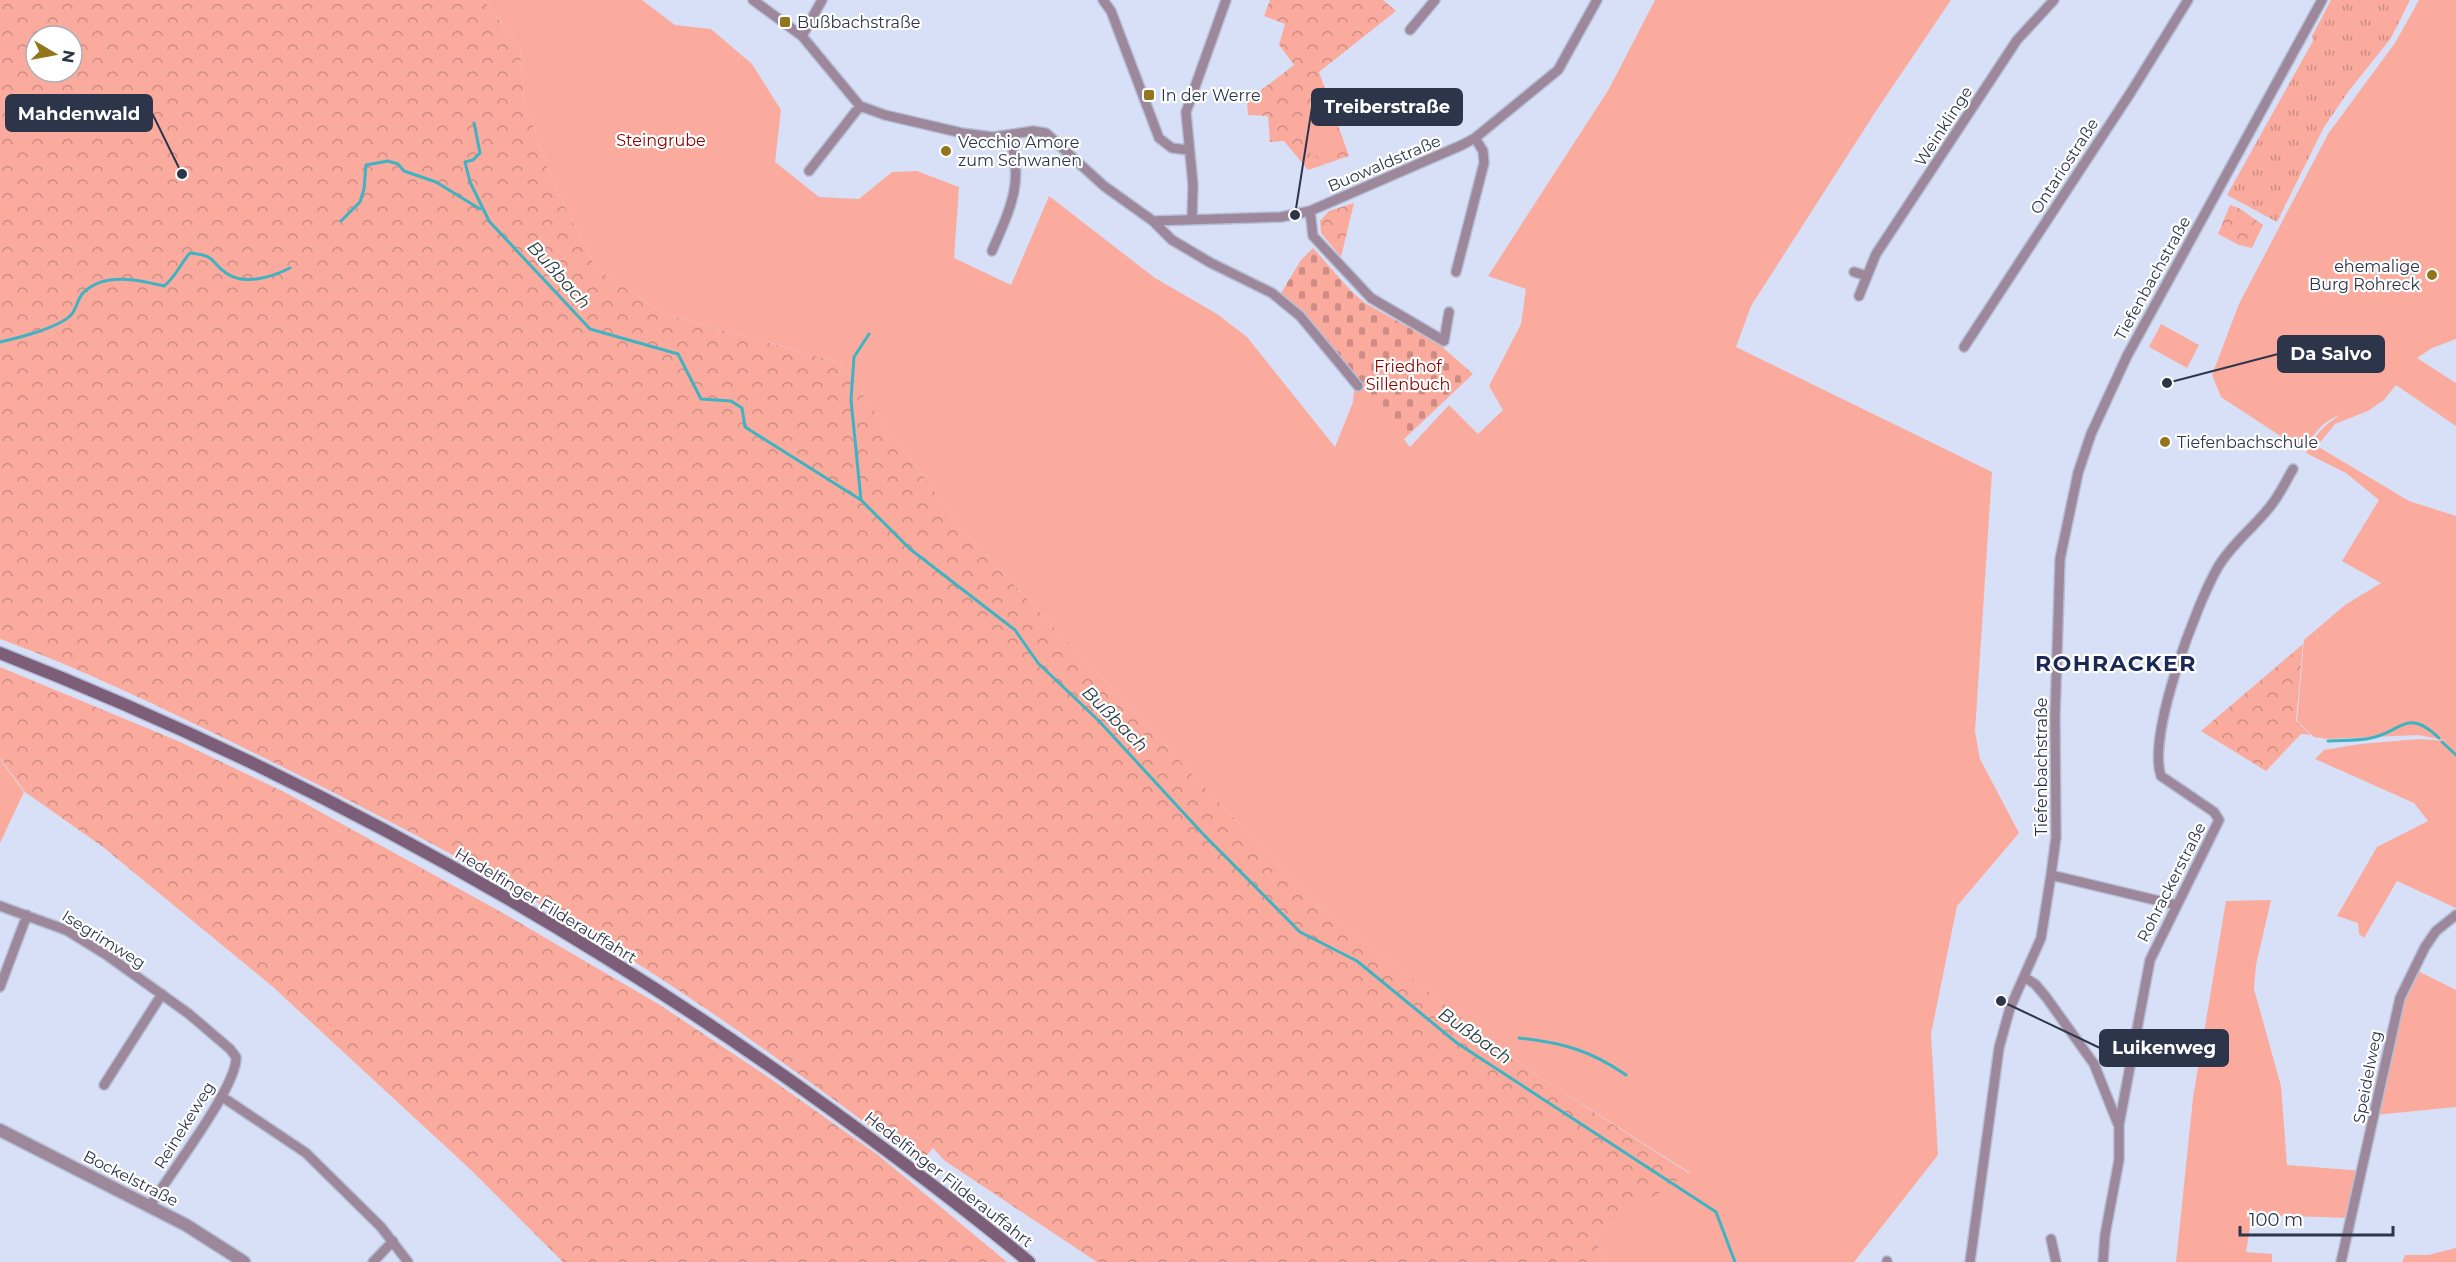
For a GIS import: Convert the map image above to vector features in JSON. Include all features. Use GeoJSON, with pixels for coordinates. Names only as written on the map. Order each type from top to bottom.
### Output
{"type":"FeatureCollection","features":[{"type":"Feature","properties":{"kind":"main road","name":"Hedelfinger Filderauffahrt"},"geometry":{"type":"LineString","coordinates":[[0,653],[145,713],[291,782],[530,913],[663,994],[776,1070],[928,1181],[1029,1262]]}},
{"type":"Feature","properties":{"kind":"street"},"geometry":{"type":"LineString","coordinates":[[753,0],[802,36],[860,106],[885,115],[952,131],[993,137],[1033,131],[1046,133],[1104,186],[1154,221],[1172,240],[1210,263],[1272,293],[1300,316],[1358,386]]}},
{"type":"Feature","properties":{"kind":"street"},"geometry":{"type":"LineString","coordinates":[[802,36],[822,0]]}},
{"type":"Feature","properties":{"kind":"street"},"geometry":{"type":"LineString","coordinates":[[1104,0],[1111,11],[1159,138],[1172,148],[1188,150]]}},
{"type":"Feature","properties":{"kind":"street"},"geometry":{"type":"LineString","coordinates":[[1192,218],[1193,185],[1185,112],[1226,0]]}},
{"type":"Feature","properties":{"kind":"street"},"geometry":{"type":"LineString","coordinates":[[1410,30],[1435,0]]}},
{"type":"Feature","properties":{"kind":"street","name":"Buowaldstraße"},"geometry":{"type":"LineString","coordinates":[[1154,221],[1192,218],[1281,217],[1310,211],[1475,138],[1558,69],[1597,0]]}},
{"type":"Feature","properties":{"kind":"street","name":"Weinklinge"},"geometry":{"type":"LineString","coordinates":[[1859,296],[1876,254],[2018,40],[2054,0]]}},
{"type":"Feature","properties":{"kind":"street","name":"Ontariostraße"},"geometry":{"type":"LineString","coordinates":[[1964,347],[2137,83],[2188,0]]}},
{"type":"Feature","properties":{"kind":"street","name":"Tiefenbachstraße"},"geometry":{"type":"LineString","coordinates":[[1970,1262],[1999,1048],[2010,1008],[2041,938],[2051,875],[2056,837],[2055,717],[2060,559],[2078,473],[2091,434],[2127,356],[2322,0]]}},
{"type":"Feature","properties":{"kind":"street"},"geometry":{"type":"LineString","coordinates":[[808,171],[860,106]]}},
{"type":"Feature","properties":{"kind":"street"},"geometry":{"type":"LineString","coordinates":[[992,251],[1017,177],[1017,162],[1009,136]]}},
{"type":"Feature","properties":{"kind":"street"},"geometry":{"type":"LineString","coordinates":[[1456,272],[1484,162],[1483,151],[1475,138]]}},
{"type":"Feature","properties":{"kind":"street"},"geometry":{"type":"LineString","coordinates":[[1310,211],[1313,236],[1371,298],[1444,341],[1449,312]]}},
{"type":"Feature","properties":{"kind":"street"},"geometry":{"type":"LineString","coordinates":[[1854,272],[1867,276]]}},
{"type":"Feature","properties":{"kind":"street","name":"Rohrackerstraße"},"geometry":{"type":"LineString","coordinates":[[2103,1262],[2105,1235],[2119,1160],[2119,1125],[2150,960],[2218,820],[2214,812],[2161,776],[2158,752],[2172,684],[2192,628],[2218,567],[2271,505],[2293,469]]}},
{"type":"Feature","properties":{"kind":"street"},"geometry":{"type":"LineString","coordinates":[[2051,875],[2176,905]]}},
{"type":"Feature","properties":{"kind":"street","name":"Isegrimweg"},"geometry":{"type":"LineString","coordinates":[[0,906],[66,930],[108,956],[162,994],[230,1048],[236,1057]]}},
{"type":"Feature","properties":{"kind":"street"},"geometry":{"type":"LineString","coordinates":[[0,987],[27,915]]}},
{"type":"Feature","properties":{"kind":"street","name":"Speidelweg"},"geometry":{"type":"LineString","coordinates":[[2341,1262],[2400,998],[2425,947],[2436,932],[2456,915]]}},
{"type":"Feature","properties":{"kind":"street"},"geometry":{"type":"LineString","coordinates":[[2024,977],[2035,984],[2046,997],[2094,1064],[2119,1125]]}},
{"type":"Feature","properties":{"kind":"street"},"geometry":{"type":"LineString","coordinates":[[104,1085],[162,994]]}},
{"type":"Feature","properties":{"kind":"street","name":"Reinekeweg"},"geometry":{"type":"LineString","coordinates":[[150,1206],[221,1096],[233,1073],[236,1057]]}},
{"type":"Feature","properties":{"kind":"street"},"geometry":{"type":"LineString","coordinates":[[221,1096],[306,1153],[393,1241],[408,1262]]}},
{"type":"Feature","properties":{"kind":"street","name":"Bockelstraße"},"geometry":{"type":"LineString","coordinates":[[0,1130],[150,1206],[223,1246],[244,1262]]}},
{"type":"Feature","properties":{"kind":"street"},"geometry":{"type":"LineString","coordinates":[[2050,1239],[2056,1262]]}},
{"type":"Feature","properties":{"kind":"street"},"geometry":{"type":"LineString","coordinates":[[373,1262],[393,1241]]}},
{"type":"Feature","properties":{"kind":"green space"},"geometry":{"type":"Polygon","coordinates":[[[0,0],[484,0],[520,48],[524,98],[551,178],[596,268],[662,313],[838,362],[969,537],[1314,903],[1535,1074],[1690,1174],[1593,1235],[1607,1262],[1097,1262],[945,1161],[933,1148],[920,1163],[704,1007],[621,953],[517,891],[357,804],[218,735],[94,677],[0,639],[0,0]]]}},
{"type":"Feature","properties":{"kind":"green space","name":"Steingrube"},"geometry":{"type":"Polygon","coordinates":[[[484,0],[642,0],[675,25],[711,29],[752,64],[781,110],[775,162],[819,197],[859,199],[892,172],[917,171],[959,187],[954,258],[1011,285],[1049,196],[1155,278],[1217,314],[1247,337],[1335,447],[1353,402],[1355,377],[1410,447],[1449,405],[1478,434],[1503,410],[1489,386],[1521,324],[1526,289],[1488,276],[1609,89],[1655,0],[1951,0],[1876,111],[1751,306],[1736,347],[1992,472],[1975,732],[1980,759],[2019,833],[1957,906],[1931,1034],[1938,1155],[1854,1262],[1607,1262],[1593,1235],[1690,1173],[1535,1074],[1314,903],[969,537],[838,362],[662,313],[596,268],[551,178],[524,98],[520,48],[484,0]]]}},
{"type":"Feature","properties":{"kind":"green space"},"geometry":{"type":"Polygon","coordinates":[[[1270,0],[1383,0],[1396,11],[1319,72],[1349,156],[1308,170],[1284,141],[1270,142],[1268,116],[1248,115],[1247,101],[1294,65],[1279,45],[1285,24],[1264,16],[1270,0]]]}},
{"type":"Feature","properties":{"kind":"green space"},"geometry":{"type":"Polygon","coordinates":[[[2331,0],[2410,0],[2391,38],[2348,92],[2324,127],[2277,222],[2227,195],[2313,41],[2312,36],[2331,0]]]}},
{"type":"Feature","properties":{"kind":"green space"},"geometry":{"type":"Polygon","coordinates":[[[2419,0],[2456,0],[2456,339],[2432,348],[2417,358],[2456,383],[2456,426],[2396,385],[2384,400],[2368,411],[2335,424],[2317,446],[2409,501],[2456,516],[2456,908],[2397,881],[2364,938],[2359,934],[2358,923],[2337,916],[2377,847],[2428,821],[2414,803],[2315,759],[2324,750],[2360,744],[2419,739],[2447,741],[2419,735],[2328,739],[2314,737],[2297,721],[2304,640],[2345,605],[2381,583],[2342,561],[2379,500],[2346,473],[2306,453],[2320,431],[2340,415],[2323,425],[2303,451],[2221,397],[2212,375],[2239,304],[2328,134],[2395,43],[2419,0]]]}},
{"type":"Feature","properties":{"kind":"green space"},"geometry":{"type":"Polygon","coordinates":[[[1320,107],[1339,145],[1313,158],[1294,120],[1320,107]]]}},
{"type":"Feature","properties":{"kind":"green space"},"geometry":{"type":"Polygon","coordinates":[[[1354,203],[1341,257],[1321,233],[1320,221],[1329,211],[1354,203]]]}},
{"type":"Feature","properties":{"kind":"green space"},"geometry":{"type":"Polygon","coordinates":[[[2230,205],[2239,208],[2263,225],[2252,248],[2239,245],[2218,234],[2230,205]]]}},
{"type":"Feature","properties":{"kind":"green space","name":"Friedhof Sillenbuch"},"geometry":{"type":"Polygon","coordinates":[[[1313,248],[1352,292],[1365,303],[1440,345],[1473,374],[1403,440],[1305,313],[1281,293],[1301,260],[1313,248]]]}},
{"type":"Feature","properties":{"kind":"green space"},"geometry":{"type":"Polygon","coordinates":[[[2161,324],[2199,345],[2187,368],[2149,347],[2161,324]]]}},
{"type":"Feature","properties":{"kind":"green space"},"geometry":{"type":"Polygon","coordinates":[[[2303,644],[2296,721],[2311,735],[2301,734],[2266,771],[2201,731],[2303,644]]]}},
{"type":"Feature","properties":{"kind":"green space"},"geometry":{"type":"Polygon","coordinates":[[[0,667],[178,741],[288,794],[501,912],[660,1005],[768,1077],[878,1155],[1007,1262],[563,1262],[471,1170],[273,987],[103,847],[25,792],[0,758],[0,667]]]}},
{"type":"Feature","properties":{"kind":"green space"},"geometry":{"type":"Polygon","coordinates":[[[0,759],[24,792],[0,843],[0,759]]]}},
{"type":"Feature","properties":{"kind":"green space"},"geometry":{"type":"Polygon","coordinates":[[[2271,900],[2256,965],[2254,989],[2281,1086],[2287,1165],[2363,1171],[2351,1218],[2252,1215],[2246,1252],[2272,1254],[2272,1262],[2176,1262],[2193,1098],[2226,901],[2271,900]]]}},
{"type":"Feature","properties":{"kind":"green space"},"geometry":{"type":"Polygon","coordinates":[[[2414,969],[2456,990],[2456,1107],[2375,1115],[2396,1022],[2414,969]]]}},
{"type":"Feature","properties":{"kind":"green space"},"geometry":{"type":"Polygon","coordinates":[[[2456,1248],[2456,1262],[2402,1262],[2405,1255],[2428,1255],[2456,1248]]]}},
{"type":"Feature","properties":{"kind":"waterway","name":"Bußbach"},"geometry":{"type":"LineString","coordinates":[[474,123],[480,153],[473,160],[465,162],[470,182],[489,221],[590,329],[678,354],[701,399],[731,401],[742,408],[745,427],[861,500],[910,549],[1015,630],[1038,663],[1099,721],[1203,834],[1300,932],[1357,961],[1457,1043],[1716,1212],[1735,1262]]}},
{"type":"Feature","properties":{"kind":"waterway","name":"Bußbach"},"geometry":{"type":"LineString","coordinates":[[341,221],[360,202],[364,189],[366,165],[388,161],[398,164],[404,171],[436,182],[480,209]]}},
{"type":"Feature","properties":{"kind":"waterway","name":"Bußbach"},"geometry":{"type":"LineString","coordinates":[[0,342],[56,325],[72,313],[84,292],[102,282],[122,279],[164,286],[172,279],[190,253],[209,257],[226,273],[241,279],[267,277],[290,268]]}},
{"type":"Feature","properties":{"kind":"waterway"},"geometry":{"type":"LineString","coordinates":[[861,500],[851,400],[854,357],[869,334]]}},
{"type":"Feature","properties":{"kind":"waterway"},"geometry":{"type":"LineString","coordinates":[[2328,741],[2371,738],[2411,723],[2419,724],[2439,738]]}},
{"type":"Feature","properties":{"kind":"waterway"},"geometry":{"type":"LineString","coordinates":[[2442,742],[2456,755]]}},
{"type":"Feature","properties":{"kind":"waterway"},"geometry":{"type":"LineString","coordinates":[[1519,1038],[1576,1049],[1600,1059],[1626,1075]]}},
{"type":"Feature","properties":{"kind":"place","name":"Bußbachstraße"},"geometry":{"type":"Point","coordinates":[785,22]}},
{"type":"Feature","properties":{"kind":"place","name":"In der Werre"},"geometry":{"type":"Point","coordinates":[1149,95]}},
{"type":"Feature","properties":{"kind":"place","name":"Vecchio Amore zum Schwanen"},"geometry":{"type":"Point","coordinates":[946,151]}},
{"type":"Feature","properties":{"kind":"place","name":"Mahdenwald"},"geometry":{"type":"Point","coordinates":[182,174]}},
{"type":"Feature","properties":{"kind":"place","name":"Treiberstraße"},"geometry":{"type":"Point","coordinates":[1295,215]}},
{"type":"Feature","properties":{"kind":"place","name":"ehemalige Burg Rohreck"},"geometry":{"type":"Point","coordinates":[2432,275]}},
{"type":"Feature","properties":{"kind":"place","name":"Da Salvo"},"geometry":{"type":"Point","coordinates":[2167,383]}},
{"type":"Feature","properties":{"kind":"place","name":"Tiefenbachschule"},"geometry":{"type":"Point","coordinates":[2165,442]}},
{"type":"Feature","properties":{"kind":"place","name":"Luikenweg"},"geometry":{"type":"Point","coordinates":[2001,1001]}},
{"type":"Feature","properties":{"kind":"district","name":"ROHRACKER"},"geometry":{"type":"Point","coordinates":[2116,663]}}]}
